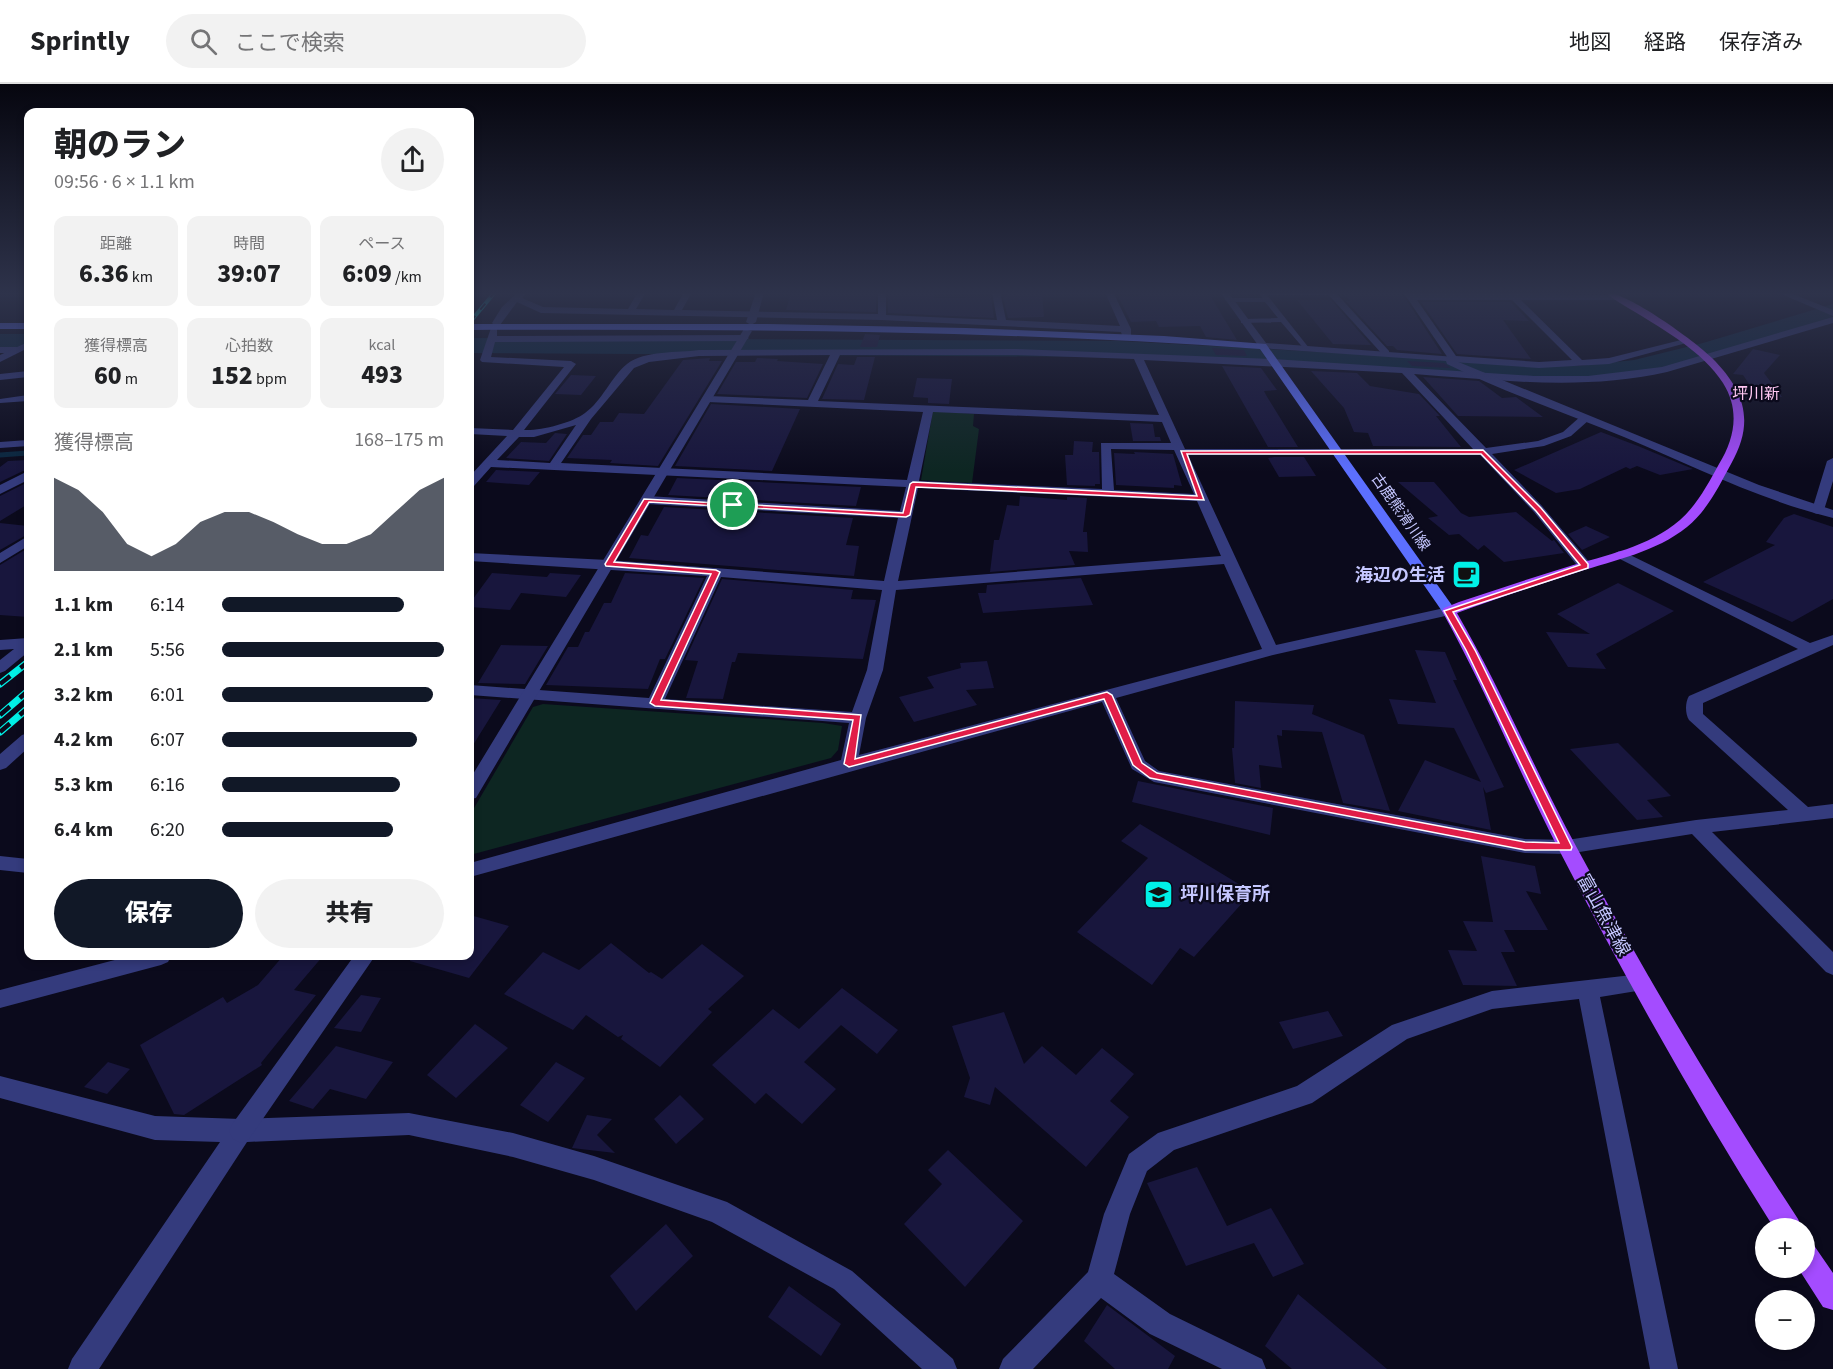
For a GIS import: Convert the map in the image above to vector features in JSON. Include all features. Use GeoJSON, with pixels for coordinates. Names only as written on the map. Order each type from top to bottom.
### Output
{"type":"FeatureCollection","features":[{"type":"Feature","properties":{"kind":"main road"},"geometry":{"type":"LineString","coordinates":[[1247,352],[1268,355]]}},
{"type":"Feature","properties":{"kind":"main road"},"geometry":{"type":"LineString","coordinates":[[1449,611],[1619,555],[1665,537],[1685,522],[1736,448],[1741,426],[1737,402],[1727,381],[1698,352]]}},
{"type":"Feature","properties":{"kind":"main road","name":"古鹿熊滑川線"},"geometry":{"type":"LineString","coordinates":[[1268,355],[1449,611]]}},
{"type":"Feature","properties":{"kind":"main road","name":"富山魚津線"},"geometry":{"type":"LineString","coordinates":[[1449,611],[1471,650],[1567,847],[1641,983],[1783,1218]]}},
{"type":"Feature","properties":{"kind":"main road"},"geometry":{"type":"LineString","coordinates":[[1815,1270],[1833,1297]]}},
{"type":"Feature","properties":{"kind":"street"},"geometry":{"type":"LineString","coordinates":[[0,359],[13,352]]}},
{"type":"Feature","properties":{"kind":"street"},"geometry":{"type":"LineString","coordinates":[[474,479],[516,433],[571,364],[485,360],[487,352]]}},
{"type":"Feature","properties":{"kind":"street"},"geometry":{"type":"LineString","coordinates":[[553,466],[589,416],[631,366],[646,359],[702,352]]}},
{"type":"Feature","properties":{"kind":"street"},"geometry":{"type":"LineString","coordinates":[[474,786],[734,352]]}},
{"type":"Feature","properties":{"kind":"street"},"geometry":{"type":"LineString","coordinates":[[812,403],[836,352],[1017,352],[1137,356],[1268,355],[1404,370],[1534,379],[1608,377],[1664,370],[1718,352]]}},
{"type":"Feature","properties":{"kind":"street"},"geometry":{"type":"LineString","coordinates":[[1268,355],[1284,352]]}},
{"type":"Feature","properties":{"kind":"street"},"geometry":{"type":"LineString","coordinates":[[1369,352],[1452,361],[1539,365],[1609,361],[1651,352]]}},
{"type":"Feature","properties":{"kind":"street"},"geometry":{"type":"LineString","coordinates":[[1446,352],[1452,361],[1474,374],[1774,496],[1833,514]]}},
{"type":"Feature","properties":{"kind":"street"},"geometry":{"type":"LineString","coordinates":[[1569,352],[1580,363]]}},
{"type":"Feature","properties":{"kind":"street"},"geometry":{"type":"LineString","coordinates":[[1137,356],[1182,450],[1228,560],[1271,651]]}},
{"type":"Feature","properties":{"kind":"street"},"geometry":{"type":"LineString","coordinates":[[1404,370],[1538,509],[1585,566]]}},
{"type":"Feature","properties":{"kind":"street"},"geometry":{"type":"LineString","coordinates":[[0,377],[24,374]]}},
{"type":"Feature","properties":{"kind":"street"},"geometry":{"type":"LineString","coordinates":[[4,401],[24,398]]}},
{"type":"Feature","properties":{"kind":"street"},"geometry":{"type":"LineString","coordinates":[[708,399],[1167,419]]}},
{"type":"Feature","properties":{"kind":"street"},"geometry":{"type":"LineString","coordinates":[[849,764],[858,718],[875,670],[890,586],[929,408]]}},
{"type":"Feature","properties":{"kind":"street"},"geometry":{"type":"LineString","coordinates":[[474,431],[534,434],[589,416]]}},
{"type":"Feature","properties":{"kind":"street"},"geometry":{"type":"LineString","coordinates":[[1108,494],[1105,445],[1182,450],[1339,453],[1483,452],[1540,444],[1567,434],[1585,418]]}},
{"type":"Feature","properties":{"kind":"street"},"geometry":{"type":"LineString","coordinates":[[0,445],[24,442]]}},
{"type":"Feature","properties":{"kind":"street"},"geometry":{"type":"LineString","coordinates":[[1818,510],[1833,461]]}},
{"type":"Feature","properties":{"kind":"street"},"geometry":{"type":"LineString","coordinates":[[487,464],[1201,498]]}},
{"type":"Feature","properties":{"kind":"street"},"geometry":{"type":"LineString","coordinates":[[0,490],[24,478]]}},
{"type":"Feature","properties":{"kind":"street"},"geometry":{"type":"LineString","coordinates":[[647,500],[906,515]]}},
{"type":"Feature","properties":{"kind":"street"},"geometry":{"type":"LineString","coordinates":[[0,559],[24,543]]}},
{"type":"Feature","properties":{"kind":"street"},"geometry":{"type":"LineString","coordinates":[[1619,555],[1810,649]]}},
{"type":"Feature","properties":{"kind":"street"},"geometry":{"type":"LineString","coordinates":[[474,557],[609,564],[890,586],[1228,560]]}},
{"type":"Feature","properties":{"kind":"street"},"geometry":{"type":"LineString","coordinates":[[655,703],[716,572]]}},
{"type":"Feature","properties":{"kind":"street"},"geometry":{"type":"LineString","coordinates":[[474,869],[849,764],[1271,651],[1449,611]]}},
{"type":"Feature","properties":{"kind":"street"},"geometry":{"type":"LineString","coordinates":[[1804,814],[1695,716],[1695,700],[1833,639]]}},
{"type":"Feature","properties":{"kind":"street"},"geometry":{"type":"LineString","coordinates":[[0,645],[24,644]]}},
{"type":"Feature","properties":{"kind":"street"},"geometry":{"type":"LineString","coordinates":[[0,668],[24,647]]}},
{"type":"Feature","properties":{"kind":"street"},"geometry":{"type":"LineString","coordinates":[[474,690],[858,718]]}},
{"type":"Feature","properties":{"kind":"street"},"geometry":{"type":"LineString","coordinates":[[1107,695],[1138,765],[1154,776],[1525,846],[1567,847],[1696,827],[1833,811]]}},
{"type":"Feature","properties":{"kind":"street"},"geometry":{"type":"LineString","coordinates":[[0,764],[24,743]]}},
{"type":"Feature","properties":{"kind":"street"},"geometry":{"type":"LineString","coordinates":[[1696,827],[1833,966]]}},
{"type":"Feature","properties":{"kind":"street"},"geometry":{"type":"LineString","coordinates":[[0,863],[24,866]]}},
{"type":"Feature","properties":{"kind":"street"},"geometry":{"type":"LineString","coordinates":[[0,999],[146,960]]}},
{"type":"Feature","properties":{"kind":"street"},"geometry":{"type":"LineString","coordinates":[[82,1369],[241,1131],[361,960]]}},
{"type":"Feature","properties":{"kind":"street"},"geometry":{"type":"LineString","coordinates":[[1013,1369],[1099,1280],[1117,1214],[1138,1163],[1167,1141],[1304,1095],[1400,1032],[1492,999],[1641,983]]}},
{"type":"Feature","properties":{"kind":"street"},"geometry":{"type":"LineString","coordinates":[[1588,990],[1664,1369]]}},
{"type":"Feature","properties":{"kind":"street"},"geometry":{"type":"LineString","coordinates":[[0,1087],[155,1128],[241,1131],[409,1124],[513,1144],[594,1168],[718,1212],[843,1280],[943,1369]]}},
{"type":"Feature","properties":{"kind":"street"},"geometry":{"type":"LineString","coordinates":[[1099,1280],[1160,1324],[1252,1369]]}},
{"type":"Feature","properties":{"kind":"green space"},"geometry":{"type":"Polygon","coordinates":[[[933,411],[974,414],[973,426],[979,429],[972,483],[921,480],[933,411]]]}},
{"type":"Feature","properties":{"kind":"green space"},"geometry":{"type":"Polygon","coordinates":[[[543,704],[842,726],[838,750],[831,758],[474,854],[474,808],[533,707],[543,704]]]}},
{"type":"Feature","properties":{"kind":"building"},"geometry":{"type":"Polygon","coordinates":[[[1214,352],[1245,352],[1247,356],[1216,355],[1214,352]]]}},
{"type":"Feature","properties":{"kind":"building"},"geometry":{"type":"Polygon","coordinates":[[[1456,352],[1526,352],[1531,359],[1457,354],[1456,352]]]}},
{"type":"Feature","properties":{"kind":"building"},"geometry":{"type":"Polygon","coordinates":[[[1751,352],[1780,355],[1764,373],[1782,397],[1756,394],[1743,375],[1733,374],[1751,352]]]}},
{"type":"Feature","properties":{"kind":"building"},"geometry":{"type":"Polygon","coordinates":[[[857,357],[875,357],[864,400],[822,399],[838,364],[854,365],[857,357]]]}},
{"type":"Feature","properties":{"kind":"building"},"geometry":{"type":"Polygon","coordinates":[[[710,358],[709,361],[722,361],[658,466],[610,463],[612,460],[567,458],[583,435],[591,435],[600,422],[613,422],[619,413],[644,414],[683,360],[710,358]]]}},
{"type":"Feature","properties":{"kind":"building"},"geometry":{"type":"Polygon","coordinates":[[[757,358],[823,364],[807,398],[717,394],[736,362],[755,362],[757,358]]]}},
{"type":"Feature","properties":{"kind":"building"},"geometry":{"type":"Polygon","coordinates":[[[1407,361],[1444,363],[1451,368],[1412,366],[1407,361]]]}},
{"type":"Feature","properties":{"kind":"building"},"geometry":{"type":"Polygon","coordinates":[[[1222,366],[1261,368],[1277,390],[1264,391],[1298,447],[1268,447],[1222,366]]]}},
{"type":"Feature","properties":{"kind":"building"},"geometry":{"type":"Polygon","coordinates":[[[1311,371],[1357,373],[1370,386],[1419,394],[1440,416],[1436,416],[1461,447],[1373,446],[1368,433],[1354,432],[1344,408],[1311,371]]]}},
{"type":"Feature","properties":{"kind":"building"},"geometry":{"type":"Polygon","coordinates":[[[571,375],[596,376],[581,395],[555,394],[571,375]]]}},
{"type":"Feature","properties":{"kind":"building"},"geometry":{"type":"Polygon","coordinates":[[[1423,377],[1479,381],[1502,398],[1516,397],[1543,417],[1458,416],[1423,377]]]}},
{"type":"Feature","properties":{"kind":"building"},"geometry":{"type":"Polygon","coordinates":[[[917,378],[952,379],[949,404],[928,403],[928,398],[913,397],[917,378]]]}},
{"type":"Feature","properties":{"kind":"building"},"geometry":{"type":"Polygon","coordinates":[[[711,404],[800,409],[772,471],[675,466],[711,404]]]}},
{"type":"Feature","properties":{"kind":"building"},"geometry":{"type":"Polygon","coordinates":[[[1130,423],[1153,424],[1155,437],[1160,437],[1161,441],[1133,441],[1130,423]]]}},
{"type":"Feature","properties":{"kind":"building"},"geometry":{"type":"Polygon","coordinates":[[[1601,432],[1693,469],[1660,475],[1637,466],[1630,469],[1626,467],[1580,489],[1556,493],[1514,470],[1601,432]]]}},
{"type":"Feature","properties":{"kind":"building"},"geometry":{"type":"Polygon","coordinates":[[[555,433],[567,434],[549,461],[506,458],[521,442],[546,443],[555,433]]]}},
{"type":"Feature","properties":{"kind":"building"},"geometry":{"type":"Polygon","coordinates":[[[1074,441],[1093,442],[1092,452],[1099,452],[1100,484],[1095,484],[1095,486],[1067,485],[1065,455],[1073,455],[1074,441]]]}},
{"type":"Feature","properties":{"kind":"building"},"geometry":{"type":"Polygon","coordinates":[[[1134,452],[1173,454],[1182,486],[1174,485],[1174,488],[1116,485],[1114,453],[1135,454],[1134,452]]]}},
{"type":"Feature","properties":{"kind":"building"},"geometry":{"type":"Polygon","coordinates":[[[1304,457],[1316,476],[1279,477],[1268,458],[1304,457]]]}},
{"type":"Feature","properties":{"kind":"building"},"geometry":{"type":"Polygon","coordinates":[[[24,460],[24,471],[0,482],[0,467],[8,461],[24,460]]]}},
{"type":"Feature","properties":{"kind":"building"},"geometry":{"type":"Polygon","coordinates":[[[496,470],[540,472],[529,485],[486,482],[496,470]]]}},
{"type":"Feature","properties":{"kind":"building"},"geometry":{"type":"Polygon","coordinates":[[[677,478],[861,487],[856,506],[668,495],[677,478]]]}},
{"type":"Feature","properties":{"kind":"building"},"geometry":{"type":"Polygon","coordinates":[[[1398,482],[1434,482],[1461,513],[1469,517],[1516,512],[1552,541],[1554,540],[1564,553],[1504,562],[1484,545],[1478,550],[1459,534],[1449,535],[1428,518],[1438,516],[1398,482]]]}},
{"type":"Feature","properties":{"kind":"building"},"geometry":{"type":"Polygon","coordinates":[[[24,484],[24,506],[0,521],[0,496],[24,484]]]}},
{"type":"Feature","properties":{"kind":"building"},"geometry":{"type":"Polygon","coordinates":[[[1020,496],[1067,500],[1067,497],[1087,498],[1083,532],[1087,532],[1088,552],[1069,551],[1075,565],[990,572],[994,540],[999,540],[1007,505],[1019,506],[1020,496]]]}},
{"type":"Feature","properties":{"kind":"building"},"geometry":{"type":"Polygon","coordinates":[[[664,507],[853,518],[846,545],[859,546],[854,576],[629,558],[641,535],[648,536],[664,507]]]}},
{"type":"Feature","properties":{"kind":"building"},"geometry":{"type":"Polygon","coordinates":[[[1794,514],[1833,527],[1833,599],[1792,622],[1703,582],[1775,545],[1766,542],[1784,518],[1794,514]]]}},
{"type":"Feature","properties":{"kind":"building"},"geometry":{"type":"Polygon","coordinates":[[[0,523],[24,526],[24,536],[0,550],[0,523]]]}},
{"type":"Feature","properties":{"kind":"building"},"geometry":{"type":"Polygon","coordinates":[[[1586,526],[1610,537],[1582,550],[1568,534],[1586,526]]]}},
{"type":"Feature","properties":{"kind":"building"},"geometry":{"type":"Polygon","coordinates":[[[24,550],[24,617],[0,615],[0,565],[24,550]]]}},
{"type":"Feature","properties":{"kind":"building"},"geometry":{"type":"Polygon","coordinates":[[[492,573],[547,577],[550,573],[581,575],[566,597],[521,593],[510,610],[474,607],[474,598],[492,573]]]}},
{"type":"Feature","properties":{"kind":"building"},"geometry":{"type":"Polygon","coordinates":[[[625,573],[704,578],[665,659],[660,659],[648,689],[546,685],[568,647],[578,647],[585,632],[589,632],[604,603],[611,603],[625,573]]]}},
{"type":"Feature","properties":{"kind":"building"},"geometry":{"type":"Polygon","coordinates":[[[1081,578],[1093,605],[983,613],[978,593],[986,593],[987,585],[1081,578]]]}},
{"type":"Feature","properties":{"kind":"building"},"geometry":{"type":"Polygon","coordinates":[[[722,579],[853,590],[851,599],[876,600],[863,659],[738,653],[735,662],[732,662],[723,699],[686,698],[698,661],[685,660],[722,579]]]}},
{"type":"Feature","properties":{"kind":"building"},"geometry":{"type":"Polygon","coordinates":[[[1618,583],[1674,611],[1596,654],[1606,669],[1568,667],[1546,632],[1590,634],[1557,614],[1618,583]]]}},
{"type":"Feature","properties":{"kind":"building"},"geometry":{"type":"Polygon","coordinates":[[[501,645],[548,646],[525,684],[478,683],[501,645]]]}},
{"type":"Feature","properties":{"kind":"building"},"geometry":{"type":"Polygon","coordinates":[[[1415,650],[1445,652],[1457,680],[1453,680],[1504,787],[1486,793],[1483,787],[1491,830],[1398,811],[1425,760],[1481,782],[1454,728],[1398,724],[1389,699],[1436,703],[1415,650]]]}},
{"type":"Feature","properties":{"kind":"building"},"geometry":{"type":"Polygon","coordinates":[[[987,661],[994,688],[966,690],[977,705],[914,722],[899,697],[934,688],[927,677],[961,668],[960,663],[987,661]]]}},
{"type":"Feature","properties":{"kind":"building"},"geometry":{"type":"Polygon","coordinates":[[[474,698],[501,700],[474,744],[474,698]]]}},
{"type":"Feature","properties":{"kind":"building"},"geometry":{"type":"Polygon","coordinates":[[[1235,701],[1314,705],[1312,714],[1364,735],[1390,811],[1343,803],[1322,732],[1282,730],[1282,736],[1277,735],[1282,768],[1259,765],[1261,788],[1235,783],[1232,748],[1234,748],[1235,701]]]}},
{"type":"Feature","properties":{"kind":"building"},"geometry":{"type":"Polygon","coordinates":[[[1618,743],[1671,796],[1647,800],[1663,817],[1637,820],[1570,749],[1618,743]]]}},
{"type":"Feature","properties":{"kind":"building"},"geometry":{"type":"Polygon","coordinates":[[[1138,781],[1273,808],[1270,835],[1132,802],[1138,781]]]}},
{"type":"Feature","properties":{"kind":"building"},"geometry":{"type":"Polygon","coordinates":[[[1140,824],[1252,892],[1194,957],[1180,948],[1152,985],[1077,932],[1148,858],[1121,841],[1140,824]]]}},
{"type":"Feature","properties":{"kind":"building"},"geometry":{"type":"Polygon","coordinates":[[[1481,856],[1535,866],[1541,894],[1526,891],[1548,930],[1504,930],[1515,952],[1501,952],[1517,986],[1463,985],[1448,950],[1477,951],[1463,921],[1493,922],[1481,856]]]}},
{"type":"Feature","properties":{"kind":"building"},"geometry":{"type":"Polygon","coordinates":[[[474,916],[509,926],[469,978],[410,961],[474,960],[474,916]]]}},
{"type":"Feature","properties":{"kind":"building"},"geometry":{"type":"Polygon","coordinates":[[[611,943],[649,973],[662,979],[702,944],[744,976],[708,1009],[712,1012],[660,1067],[621,1039],[623,1035],[618,1037],[586,1015],[573,1030],[504,994],[543,952],[579,970],[611,943]]]}},
{"type":"Feature","properties":{"kind":"building"},"geometry":{"type":"Polygon","coordinates":[[[280,960],[320,960],[294,990],[316,995],[261,1063],[262,1065],[184,1115],[174,1114],[140,1045],[223,997],[227,1003],[258,985],[280,960]]]}},
{"type":"Feature","properties":{"kind":"building"},"geometry":{"type":"Polygon","coordinates":[[[842,988],[898,1030],[877,1054],[841,1025],[804,1062],[836,1089],[802,1124],[766,1093],[755,1104],[712,1065],[773,1009],[799,1029],[842,988]]]}},
{"type":"Feature","properties":{"kind":"building"},"geometry":{"type":"Polygon","coordinates":[[[361,995],[381,998],[361,1032],[334,1028],[361,995]]]}},
{"type":"Feature","properties":{"kind":"building"},"geometry":{"type":"Polygon","coordinates":[[[1328,1011],[1343,1036],[1293,1049],[1279,1022],[1328,1011]]]}},
{"type":"Feature","properties":{"kind":"building"},"geometry":{"type":"Polygon","coordinates":[[[1004,1012],[1024,1064],[1042,1046],[1076,1075],[1102,1048],[1134,1074],[1110,1101],[1129,1117],[1086,1167],[995,1087],[990,1105],[964,1097],[970,1078],[952,1026],[1004,1012]]]}},
{"type":"Feature","properties":{"kind":"building"},"geometry":{"type":"Polygon","coordinates":[[[475,1024],[508,1048],[456,1098],[427,1075],[475,1024]]]}},
{"type":"Feature","properties":{"kind":"building"},"geometry":{"type":"Polygon","coordinates":[[[336,1046],[393,1062],[366,1099],[330,1089],[313,1109],[289,1101],[336,1046]]]}},
{"type":"Feature","properties":{"kind":"building"},"geometry":{"type":"Polygon","coordinates":[[[108,1062],[130,1069],[107,1094],[84,1087],[108,1062]]]}},
{"type":"Feature","properties":{"kind":"building"},"geometry":{"type":"Polygon","coordinates":[[[556,1062],[585,1078],[548,1122],[520,1105],[556,1062]]]}},
{"type":"Feature","properties":{"kind":"building"},"geometry":{"type":"Polygon","coordinates":[[[680,1095],[704,1119],[676,1144],[654,1119],[680,1095]]]}},
{"type":"Feature","properties":{"kind":"building"},"geometry":{"type":"Polygon","coordinates":[[[587,1115],[612,1119],[597,1135],[615,1153],[572,1148],[587,1115]]]}},
{"type":"Feature","properties":{"kind":"building"},"geometry":{"type":"Polygon","coordinates":[[[948,1150],[1023,1221],[965,1287],[904,1224],[942,1184],[928,1170],[948,1150]]]}},
{"type":"Feature","properties":{"kind":"building"},"geometry":{"type":"Polygon","coordinates":[[[1197,1167],[1227,1226],[1271,1208],[1304,1264],[1273,1277],[1254,1243],[1186,1266],[1147,1183],[1197,1167]]]}},
{"type":"Feature","properties":{"kind":"building"},"geometry":{"type":"Polygon","coordinates":[[[666,1224],[693,1256],[636,1311],[610,1276],[666,1224]]]}},
{"type":"Feature","properties":{"kind":"building"},"geometry":{"type":"Polygon","coordinates":[[[789,1286],[841,1324],[821,1356],[768,1317],[789,1286]]]}},
{"type":"Feature","properties":{"kind":"building"},"geometry":{"type":"Polygon","coordinates":[[[1298,1294],[1387,1369],[1292,1369],[1265,1346],[1298,1294]]]}},
{"type":"Feature","properties":{"kind":"building"},"geometry":{"type":"Polygon","coordinates":[[[1107,1305],[1175,1356],[1168,1369],[1115,1369],[1084,1341],[1107,1305]]]}},
{"type":"Feature","properties":{"kind":"waterway"},"geometry":{"type":"LineString","coordinates":[[1173,352],[1578,374],[1634,368],[1699,352]]}},
{"type":"Feature","properties":{"kind":"waterway"},"geometry":{"type":"LineString","coordinates":[[0,455],[24,453]]}},
{"type":"Feature","properties":{"kind":"railway"},"geometry":{"type":"LineString","coordinates":[[0,684],[24,665]]}},
{"type":"Feature","properties":{"kind":"railway"},"geometry":{"type":"LineString","coordinates":[[0,715],[24,694]]}},
{"type":"Feature","properties":{"kind":"railway"},"geometry":{"type":"LineString","coordinates":[[0,732],[24,711]]}},
{"type":"Feature","properties":{"kind":"place","name":"海辺の生活"},"geometry":{"type":"Point","coordinates":[1466,575]}},
{"type":"Feature","properties":{"kind":"place","name":"坪川保育所"},"geometry":{"type":"Point","coordinates":[1159,894]}},
{"type":"Feature","properties":{"kind":"district","name":"坪川新"},"geometry":{"type":"Point","coordinates":[1756,393]}},
{"type":"Feature","properties":{"kind":"route"},"geometry":{"type":"LineString","coordinates":[[1183,452],[1483,452],[1538,509],[1585,566],[1449,611],[1471,650],[1567,847],[1525,846],[1154,776],[1138,765],[1107,695],[849,764],[858,718],[655,703],[716,572],[609,564],[647,500],[733,505],[906,515],[913,484],[1201,498],[1183,452]]}}]}
